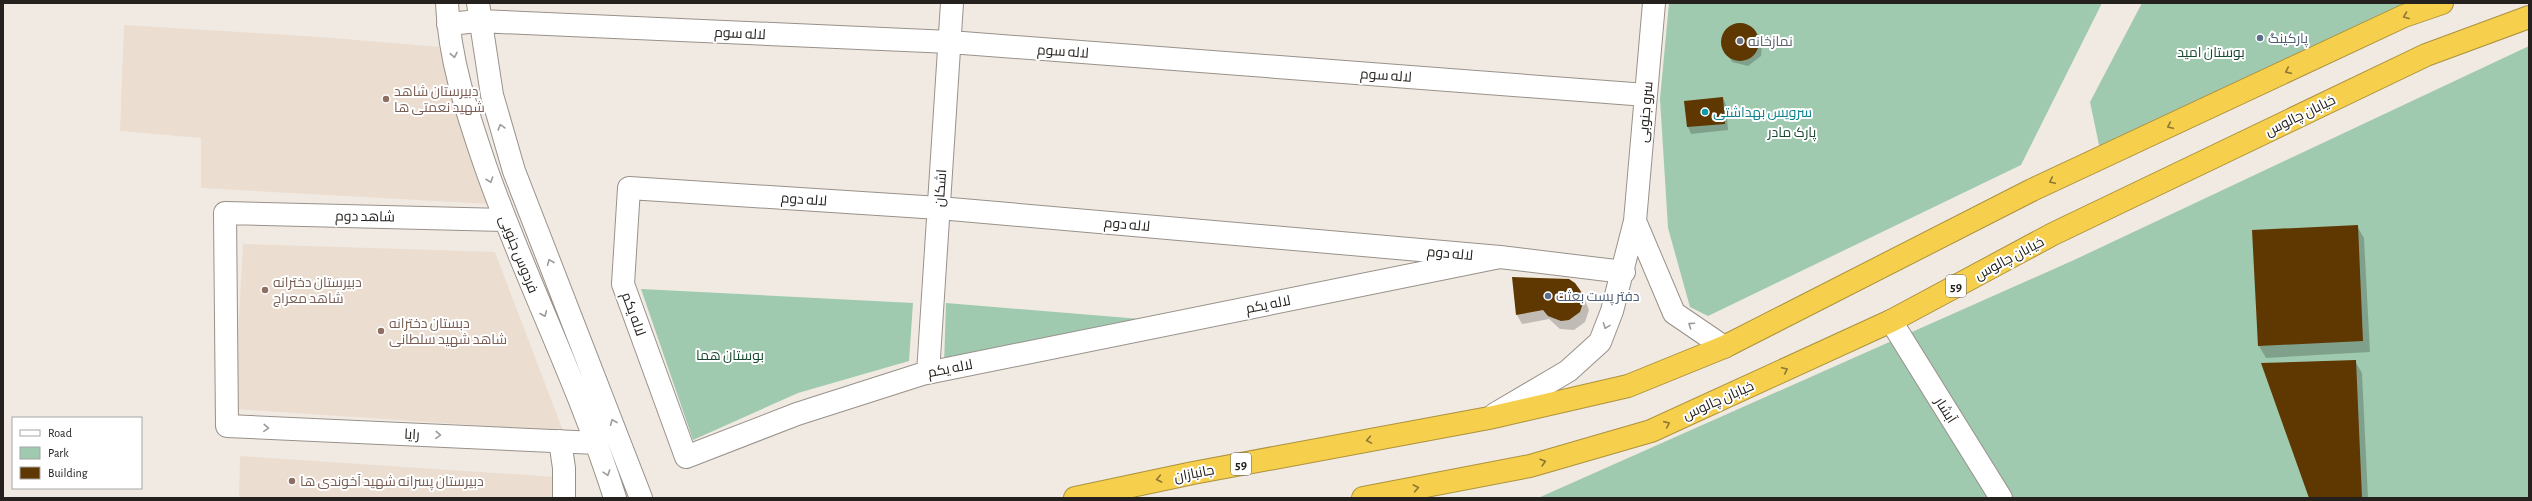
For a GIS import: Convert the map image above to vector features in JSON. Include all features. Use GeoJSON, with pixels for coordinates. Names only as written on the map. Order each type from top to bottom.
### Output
{"type":"FeatureCollection","features":[{"type":"Feature","properties":{"kind":"highway","name":"59"},"geometry":{"type":"LineString","coordinates":[[1489,418],[1628,386],[1724,347],[2032,190],[2404,16],[2442,3]]}},
{"type":"Feature","properties":{"kind":"highway","name":"خیابان چالوس"},"geometry":{"type":"LineString","coordinates":[[1364,498],[1530,466],[1651,431],[1891,321],[2053,234],[2426,55],[2529,17]]}},
{"type":"Feature","properties":{"kind":"highway","name":"جانبازان"},"geometry":{"type":"LineString","coordinates":[[1075,498],[1121,492],[1408,433],[1489,418]]}},
{"type":"Feature","properties":{"kind":"street","name":"فردوس جنوبی"},"geometry":{"type":"LineString","coordinates":[[447,3],[448,24],[463,102],[504,220],[597,442],[615,498]]}},
{"type":"Feature","properties":{"kind":"street","name":"اشکان"},"geometry":{"type":"LineString","coordinates":[[928,373],[952,3]]}},
{"type":"Feature","properties":{"kind":"street","name":"سرو جنوبی"},"geometry":{"type":"LineString","coordinates":[[1489,418],[1568,371],[1600,342],[1624,272],[1635,221],[1654,3]]}},
{"type":"Feature","properties":{"kind":"street","name":"فردوس جنوبی"},"geometry":{"type":"LineString","coordinates":[[479,12],[492,95],[514,171],[641,498]]}},
{"type":"Feature","properties":{"kind":"street","name":"لاله سوم"},"geometry":{"type":"LineString","coordinates":[[448,24],[479,12],[950,42],[1646,95]]}},
{"type":"Feature","properties":{"kind":"street","name":"لاله دوم"},"geometry":{"type":"LineString","coordinates":[[629,188],[939,208],[1500,257],[1624,272]]}},
{"type":"Feature","properties":{"kind":"street","name":"لاله یکم"},"geometry":{"type":"LineString","coordinates":[[629,188],[623,284],[686,457],[797,414],[928,373],[1500,257]]}},
{"type":"Feature","properties":{"kind":"street","name":"شاهد دوم"},"geometry":{"type":"LineString","coordinates":[[227,426],[225,213],[504,220]]}},
{"type":"Feature","properties":{"kind":"street"},"geometry":{"type":"LineString","coordinates":[[1635,221],[1674,313],[1724,347]]}},
{"type":"Feature","properties":{"kind":"street","name":"آبشار"},"geometry":{"type":"LineString","coordinates":[[1891,321],[2001,498]]}},
{"type":"Feature","properties":{"kind":"street","name":"رایا"},"geometry":{"type":"LineString","coordinates":[[227,426],[597,442]]}},
{"type":"Feature","properties":{"kind":"street"},"geometry":{"type":"LineString","coordinates":[[560,441],[564,468],[564,498]]}},
{"type":"Feature","properties":{"kind":"shaded area"},"geometry":{"type":"Polygon","coordinates":[[[124,25],[320,37],[441,47],[467,148],[491,204],[201,188],[201,138],[120,131],[124,25]]]}},
{"type":"Feature","properties":{"kind":"shaded area","name":"دبستان دخترانه شاهد شهید سلطانی"},"geometry":{"type":"Polygon","coordinates":[[[243,244],[495,252],[563,431],[234,409],[243,244]]]}},
{"type":"Feature","properties":{"kind":"shaded area"},"geometry":{"type":"Polygon","coordinates":[[[240,456],[557,477],[555,498],[239,498],[240,456]]]}},
{"type":"Feature","properties":{"kind":"green space","name":"پارک مادر"},"geometry":{"type":"Polygon","coordinates":[[[1669,3],[2102,3],[2021,165],[1708,316],[1690,307],[1668,228],[1660,99],[1669,3]]]}},
{"type":"Feature","properties":{"kind":"green space","name":"بوستان امید"},"geometry":{"type":"Polygon","coordinates":[[[2142,3],[2442,3],[2105,156],[2099,145],[2090,102],[2142,3]]]}},
{"type":"Feature","properties":{"kind":"green space"},"geometry":{"type":"Polygon","coordinates":[[[2529,46],[2529,498],[1538,498],[2074,260],[2529,46]]]}},
{"type":"Feature","properties":{"kind":"green space","name":"بوستان هما"},"geometry":{"type":"Polygon","coordinates":[[[641,289],[913,303],[909,361],[798,393],[693,440],[641,289]]]}},
{"type":"Feature","properties":{"kind":"green space"},"geometry":{"type":"Polygon","coordinates":[[[946,303],[1177,322],[944,365],[946,303]]]}},
{"type":"Feature","properties":{"kind":"building","name":"نمازخانه"},"geometry":{"type":"Polygon","coordinates":[[[1740,23],[1753,29],[1759,42],[1753,55],[1740,61],[1727,55],[1721,42],[1727,29],[1740,23]]]}},
{"type":"Feature","properties":{"kind":"building","name":"سرویس بهداشتی"},"geometry":{"type":"Polygon","coordinates":[[[1723,97],[1725,124],[1687,127],[1684,101],[1723,97]]]}},
{"type":"Feature","properties":{"kind":"building"},"geometry":{"type":"Polygon","coordinates":[[[2358,225],[2363,341],[2258,346],[2252,230],[2358,225]]]}},
{"type":"Feature","properties":{"kind":"building","name":"دفتر پست بعثت"},"geometry":{"type":"Polygon","coordinates":[[[1512,277],[1569,279],[1575,283],[1582,293],[1584,300],[1580,312],[1569,320],[1561,321],[1548,316],[1543,310],[1516,315],[1512,277]]]}},
{"type":"Feature","properties":{"kind":"building"},"geometry":{"type":"Polygon","coordinates":[[[2356,360],[2362,498],[2309,498],[2261,363],[2356,360]]]}},
{"type":"Feature","properties":{"kind":"place","name":"پارکینگ"},"geometry":{"type":"Point","coordinates":[2260,38]}},
{"type":"Feature","properties":{"kind":"place","name":"نمازخانه"},"geometry":{"type":"Point","coordinates":[1740,41]}},
{"type":"Feature","properties":{"kind":"place","name":"دبیرستان شاهد شهید نعمتی ها"},"geometry":{"type":"Point","coordinates":[386,99]}},
{"type":"Feature","properties":{"kind":"place","name":"سرویس بهداشتی"},"geometry":{"type":"Point","coordinates":[1705,112]}},
{"type":"Feature","properties":{"kind":"place","name":"دبیرستان دخترانه شاهد معراج"},"geometry":{"type":"Point","coordinates":[265,290]}},
{"type":"Feature","properties":{"kind":"place","name":"دفتر پست بعثت"},"geometry":{"type":"Point","coordinates":[1548,296]}},
{"type":"Feature","properties":{"kind":"place","name":"دبستان دخترانه شاهد شهید سلطانی"},"geometry":{"type":"Point","coordinates":[381,331]}},
{"type":"Feature","properties":{"kind":"place","name":"دبیرستان پسرانه شهید آخوندی ها"},"geometry":{"type":"Point","coordinates":[292,481]}}]}
